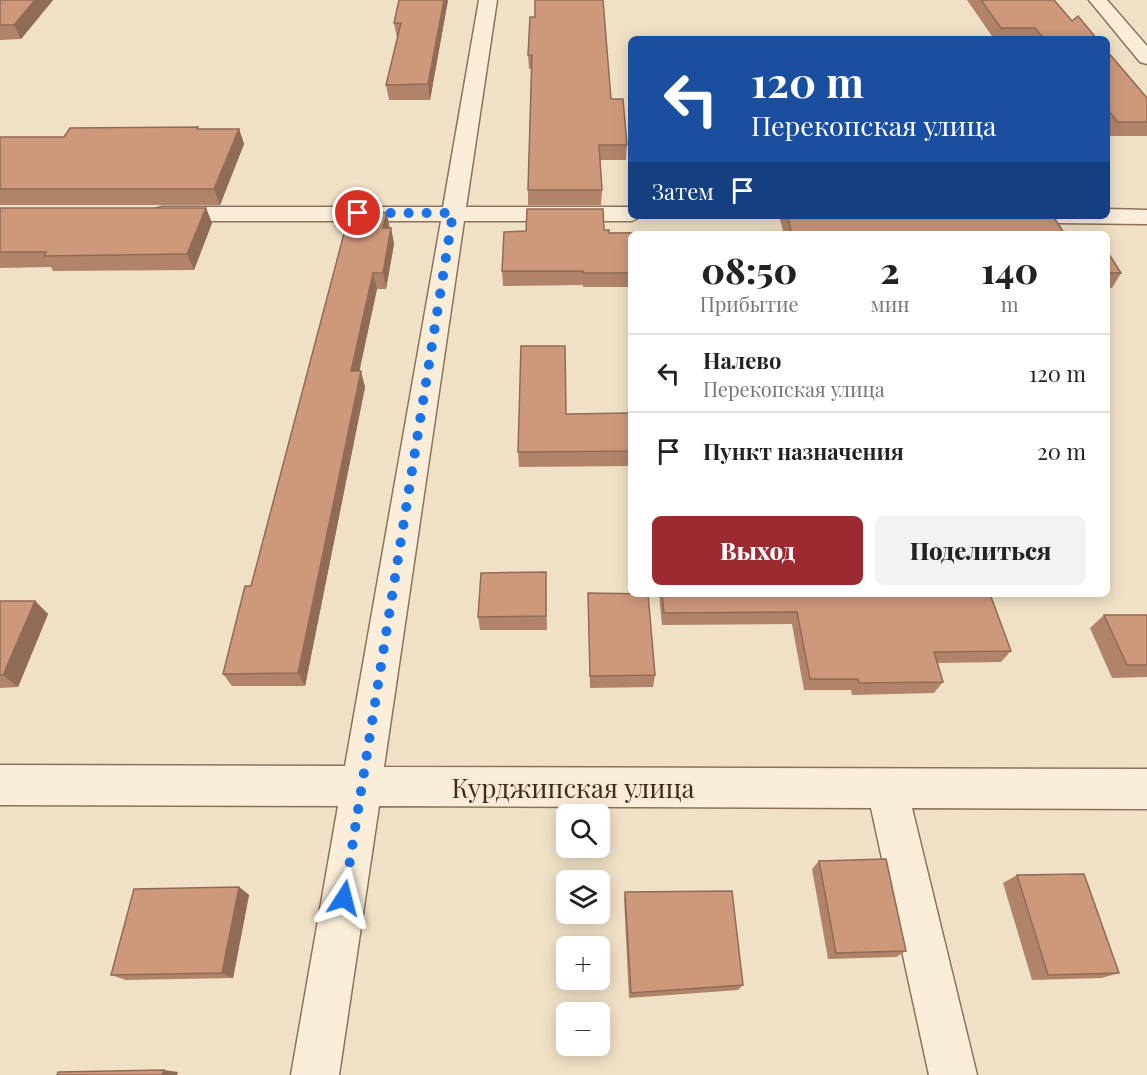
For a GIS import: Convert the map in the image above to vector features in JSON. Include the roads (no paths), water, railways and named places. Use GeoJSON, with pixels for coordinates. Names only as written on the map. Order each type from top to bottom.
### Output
{"type":"FeatureCollection","features":[{"type":"Feature","properties":{"kind":"street"},"geometry":{"type":"LineString","coordinates":[[315,1075],[488,0]]}},
{"type":"Feature","properties":{"kind":"street"},"geometry":{"type":"LineString","coordinates":[[1098,0],[1147,58]]}},
{"type":"Feature","properties":{"kind":"street"},"geometry":{"type":"LineString","coordinates":[[143,214],[628,213]]}},
{"type":"Feature","properties":{"kind":"street"},"geometry":{"type":"LineString","coordinates":[[1110,216],[1147,216]]}},
{"type":"Feature","properties":{"kind":"street","name":"Курджипская улица"},"geometry":{"type":"LineString","coordinates":[[0,785],[1147,789]]}},
{"type":"Feature","properties":{"kind":"street"},"geometry":{"type":"LineString","coordinates":[[887,788],[953,1075]]}}]}
